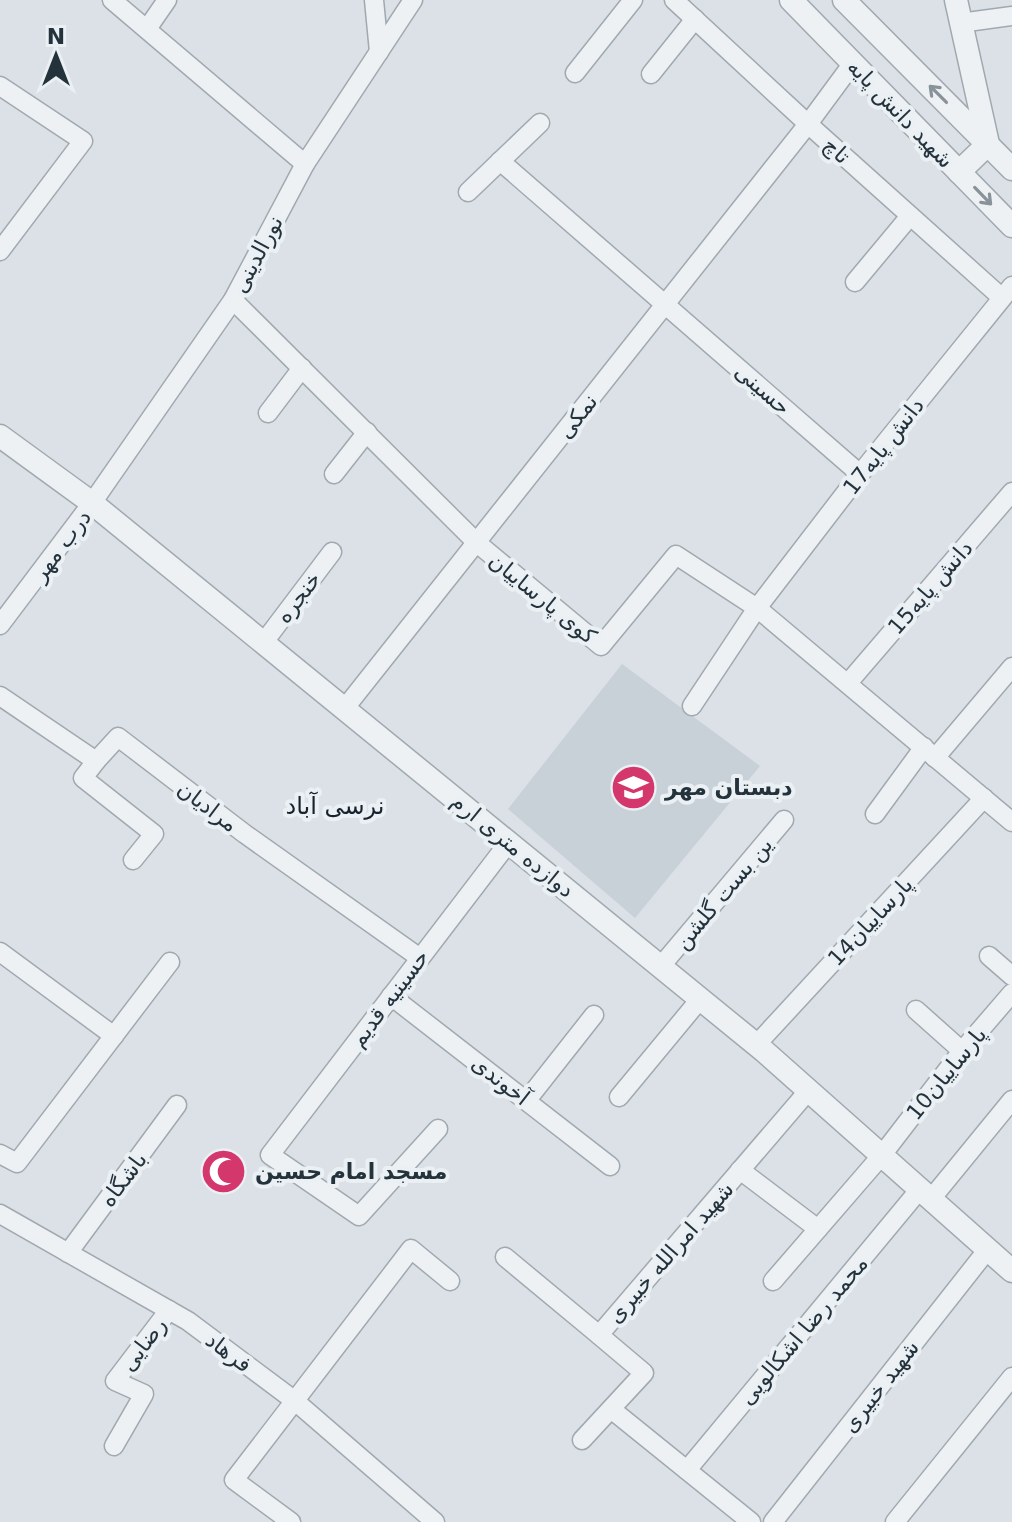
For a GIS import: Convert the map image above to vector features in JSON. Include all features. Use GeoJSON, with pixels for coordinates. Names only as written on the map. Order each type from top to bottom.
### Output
{"type":"FeatureCollection","features":[{"type":"Feature","properties":{"kind":"street"},"geometry":{"type":"LineString","coordinates":[[112,0],[305,164]]}},
{"type":"Feature","properties":{"kind":"street"},"geometry":{"type":"LineString","coordinates":[[147,29],[167,0]]}},
{"type":"Feature","properties":{"kind":"street"},"geometry":{"type":"LineString","coordinates":[[374,0],[379,52]]}},
{"type":"Feature","properties":{"kind":"street","name":"نورالدینی"},"geometry":{"type":"LineString","coordinates":[[92,503],[233,300],[305,164],[413,0]]}},
{"type":"Feature","properties":{"kind":"street"},"geometry":{"type":"LineString","coordinates":[[575,73],[633,0]]}},
{"type":"Feature","properties":{"kind":"street","name":"تاچ"},"geometry":{"type":"LineString","coordinates":[[674,0],[910,216],[1007,292]]}},
{"type":"Feature","properties":{"kind":"street","name":"شهید دانش پایه"},"geometry":{"type":"LineString","coordinates":[[791,0],[1012,226]]}},
{"type":"Feature","properties":{"kind":"street","name":"شهید دانش پایه"},"geometry":{"type":"LineString","coordinates":[[844,0],[1012,169]]}},
{"type":"Feature","properties":{"kind":"street"},"geometry":{"type":"LineString","coordinates":[[956,0],[988,144],[959,172]]}},
{"type":"Feature","properties":{"kind":"street"},"geometry":{"type":"LineString","coordinates":[[960,23],[1012,16]]}},
{"type":"Feature","properties":{"kind":"street"},"geometry":{"type":"LineString","coordinates":[[651,74],[695,19]]}},
{"type":"Feature","properties":{"kind":"street","name":"نمکی"},"geometry":{"type":"LineString","coordinates":[[345,708],[853,63]]}},
{"type":"Feature","properties":{"kind":"street"},"geometry":{"type":"LineString","coordinates":[[0,86],[83,141],[0,251]]}},
{"type":"Feature","properties":{"kind":"street"},"geometry":{"type":"LineString","coordinates":[[468,192],[540,123]]}},
{"type":"Feature","properties":{"kind":"street","name":"حسینی"},"geometry":{"type":"LineString","coordinates":[[500,161],[860,474]]}},
{"type":"Feature","properties":{"kind":"street"},"geometry":{"type":"LineString","coordinates":[[855,282],[910,216]]}},
{"type":"Feature","properties":{"kind":"street","name":"دانش پایه17"},"geometry":{"type":"LineString","coordinates":[[692,706],[757,608],[1007,292]]}},
{"type":"Feature","properties":{"kind":"street","name":"کوی پارساییان"},"geometry":{"type":"LineString","coordinates":[[233,300],[477,543],[601,646],[676,555],[757,608],[1012,822]]}},
{"type":"Feature","properties":{"kind":"street"},"geometry":{"type":"LineString","coordinates":[[268,413],[302,368]]}},
{"type":"Feature","properties":{"kind":"street"},"geometry":{"type":"LineString","coordinates":[[334,474],[367,432]]}},
{"type":"Feature","properties":{"kind":"street","name":"دوازده متری ارم"},"geometry":{"type":"LineString","coordinates":[[0,436],[92,503],[701,998],[988,1249],[1010,1264]]}},
{"type":"Feature","properties":{"kind":"street","name":"دانش پایه15"},"geometry":{"type":"LineString","coordinates":[[848,683],[1012,492]]}},
{"type":"Feature","properties":{"kind":"street","name":"درب مهر"},"geometry":{"type":"LineString","coordinates":[[0,625],[92,503]]}},
{"type":"Feature","properties":{"kind":"street","name":"خنجره"},"geometry":{"type":"LineString","coordinates":[[264,642],[332,552]]}},
{"type":"Feature","properties":{"kind":"street"},"geometry":{"type":"LineString","coordinates":[[875,814],[1012,667]]}},
{"type":"Feature","properties":{"kind":"street"},"geometry":{"type":"LineString","coordinates":[[0,696],[96,761],[83,778],[154,834],[133,860]]}},
{"type":"Feature","properties":{"kind":"street","name":"مرادیان"},"geometry":{"type":"LineString","coordinates":[[96,761],[118,737],[245,834],[420,958]]}},
{"type":"Feature","properties":{"kind":"street","name":"پارساییان14"},"geometry":{"type":"LineString","coordinates":[[757,1044],[984,798]]}},
{"type":"Feature","properties":{"kind":"street","name":"ین بست گلشن"},"geometry":{"type":"LineString","coordinates":[[661,966],[784,820]]}},
{"type":"Feature","properties":{"kind":"street","name":"حسینیه قدیم"},"geometry":{"type":"LineString","coordinates":[[438,1129],[359,1216],[270,1155],[509,842]]}},
{"type":"Feature","properties":{"kind":"street"},"geometry":{"type":"LineString","coordinates":[[0,952],[114,1036]]}},
{"type":"Feature","properties":{"kind":"street"},"geometry":{"type":"LineString","coordinates":[[989,956],[1012,976]]}},
{"type":"Feature","properties":{"kind":"street"},"geometry":{"type":"LineString","coordinates":[[0,1154],[17,1163],[170,962]]}},
{"type":"Feature","properties":{"kind":"street","name":"پارساییان10"},"geometry":{"type":"LineString","coordinates":[[773,1281],[882,1155],[962,1051],[1012,993]]}},
{"type":"Feature","properties":{"kind":"street","name":"آخوندی"},"geometry":{"type":"LineString","coordinates":[[391,996],[610,1166]]}},
{"type":"Feature","properties":{"kind":"street"},"geometry":{"type":"LineString","coordinates":[[619,1097],[701,998]]}},
{"type":"Feature","properties":{"kind":"street"},"geometry":{"type":"LineString","coordinates":[[916,1010],[962,1051]]}},
{"type":"Feature","properties":{"kind":"street"},"geometry":{"type":"LineString","coordinates":[[527,1100],[594,1015]]}},
{"type":"Feature","properties":{"kind":"street","name":"شهید امرالله خبیری"},"geometry":{"type":"LineString","coordinates":[[582,1440],[644,1373],[599,1335],[809,1090]]}},
{"type":"Feature","properties":{"kind":"street","name":"محمد رضا اشکالویی"},"geometry":{"type":"LineString","coordinates":[[687,1470],[926,1194],[1012,1100]]}},
{"type":"Feature","properties":{"kind":"street","name":"باشگاه"},"geometry":{"type":"LineString","coordinates":[[68,1253],[177,1105]]}},
{"type":"Feature","properties":{"kind":"street"},"geometry":{"type":"LineString","coordinates":[[740,1170],[818,1229]]}},
{"type":"Feature","properties":{"kind":"street","name":"فرهاد"},"geometry":{"type":"LineString","coordinates":[[0,1214],[188,1321],[295,1401],[435,1522]]}},
{"type":"Feature","properties":{"kind":"street"},"geometry":{"type":"LineString","coordinates":[[291,1522],[234,1480],[411,1249],[450,1281]]}},
{"type":"Feature","properties":{"kind":"street","name":"شهید خبیری"},"geometry":{"type":"LineString","coordinates":[[773,1522],[988,1249]]}},
{"type":"Feature","properties":{"kind":"street"},"geometry":{"type":"LineString","coordinates":[[505,1257],[599,1335]]}},
{"type":"Feature","properties":{"kind":"street","name":"رضایی"},"geometry":{"type":"LineString","coordinates":[[114,1446],[144,1394],[115,1381],[169,1310]]}},
{"type":"Feature","properties":{"kind":"street"},"geometry":{"type":"LineString","coordinates":[[895,1522],[1012,1377]]}},
{"type":"Feature","properties":{"kind":"street"},"geometry":{"type":"LineString","coordinates":[[611,1409],[751,1522]]}},
{"type":"Feature","properties":{"kind":"shaded area","name":"دبستان مهر"},"geometry":{"type":"Polygon","coordinates":[[[622,664],[760,766],[635,918],[508,809],[622,664]]]}},
{"type":"Feature","properties":{"kind":"place","name":"دبستان مهر"},"geometry":{"type":"Point","coordinates":[634,787]}},
{"type":"Feature","properties":{"kind":"place","name":"مسجد امام حسین"},"geometry":{"type":"Point","coordinates":[224,1171]}},
{"type":"Feature","properties":{"kind":"district","name":"نرسی آباد"},"geometry":{"type":"Point","coordinates":[335,806]}}]}
